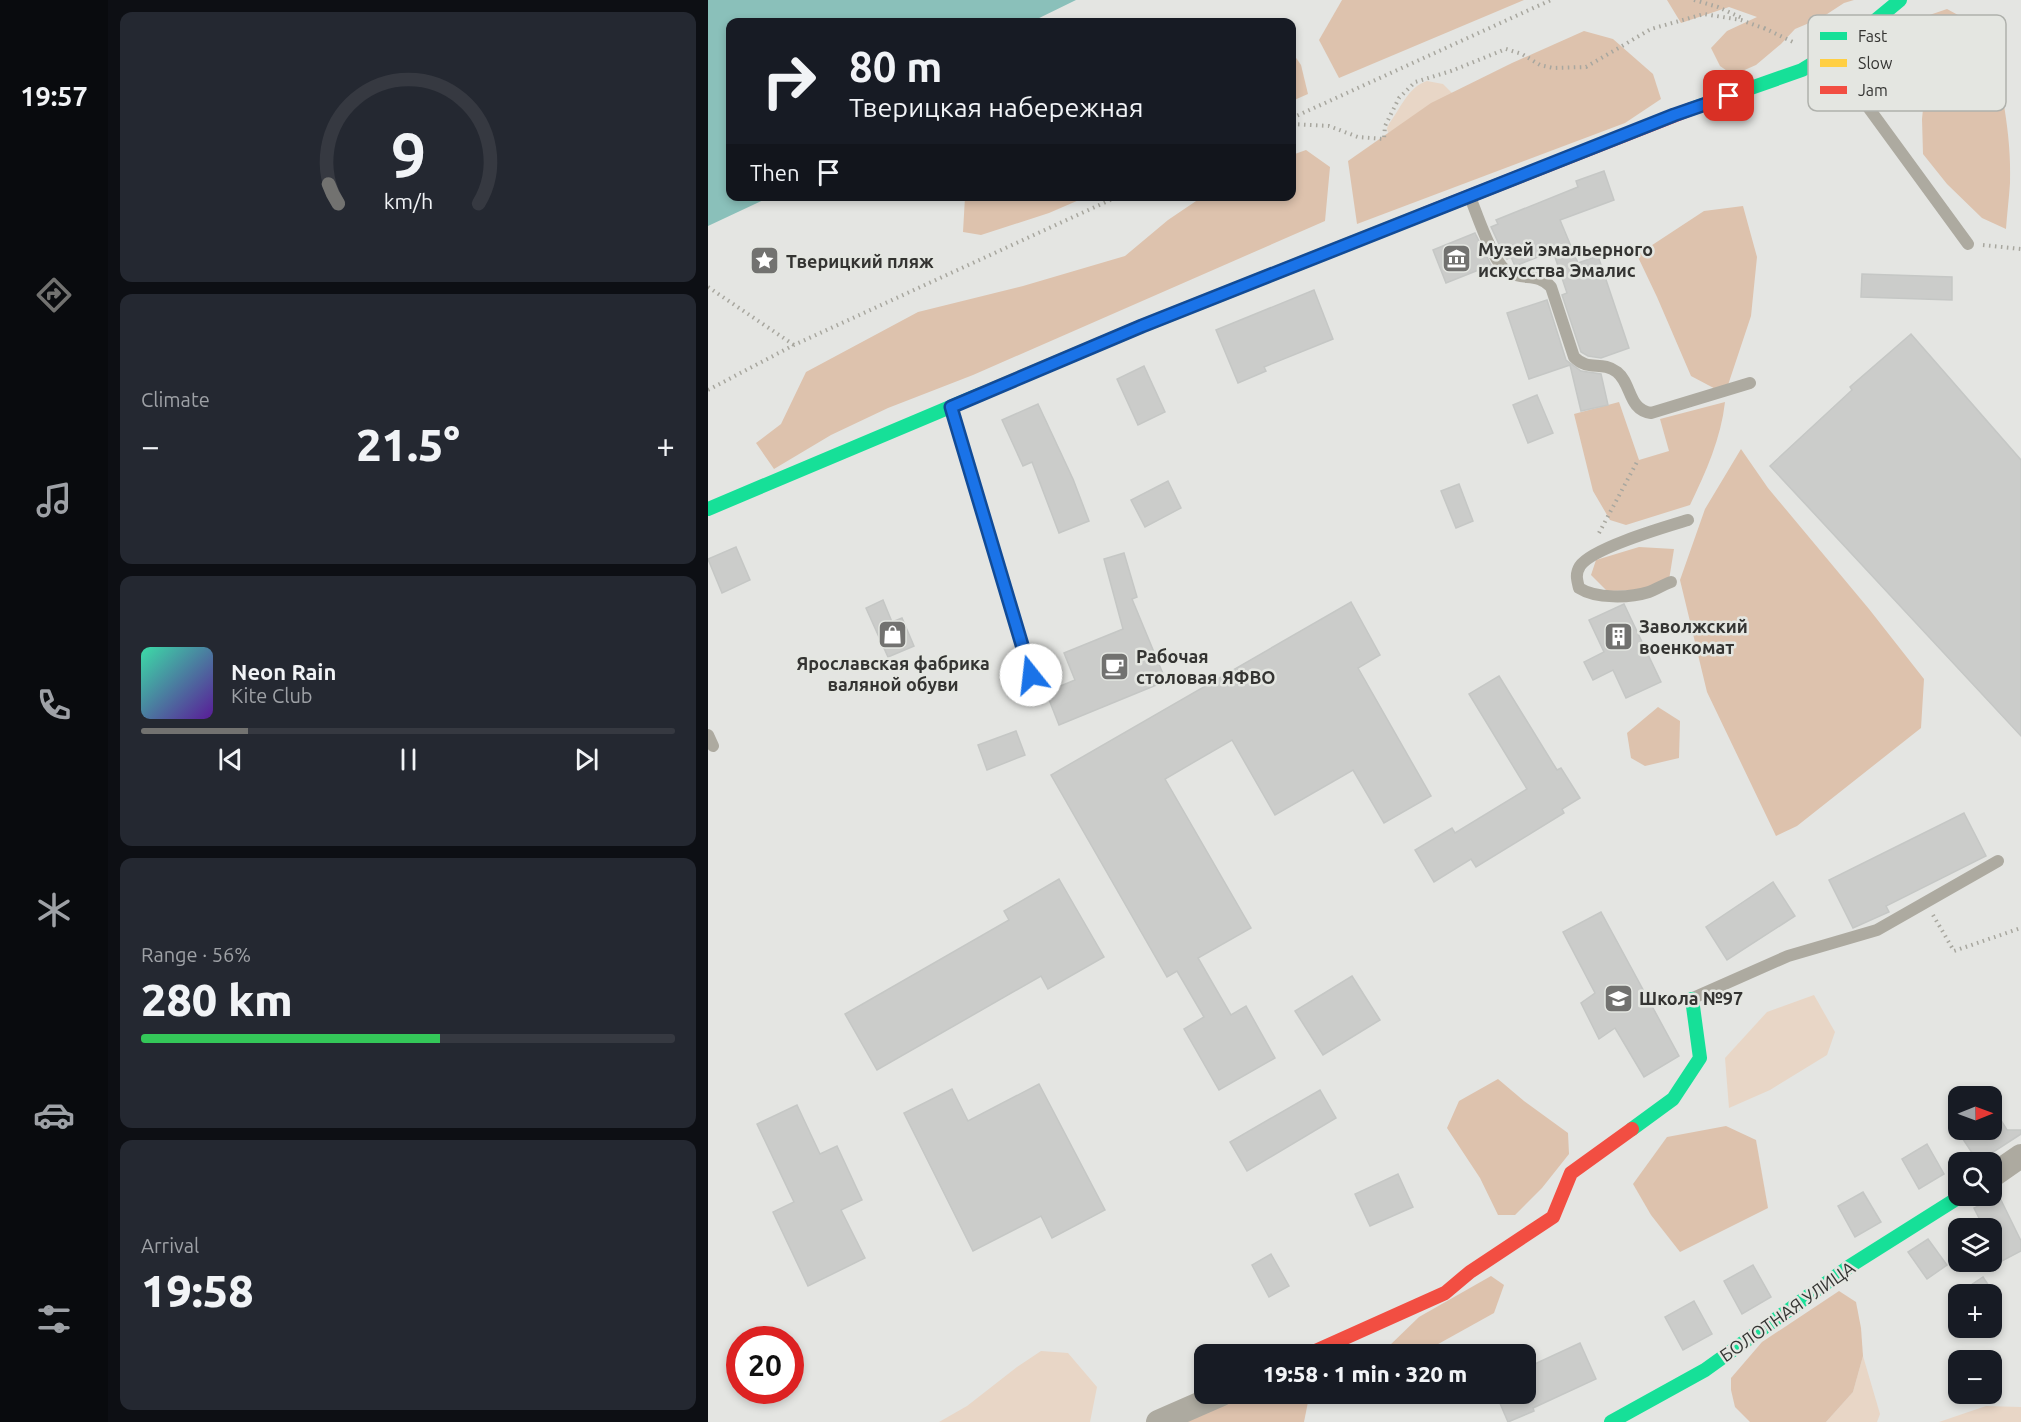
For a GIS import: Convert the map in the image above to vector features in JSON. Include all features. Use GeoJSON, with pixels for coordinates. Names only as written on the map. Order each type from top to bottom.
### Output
{"type":"FeatureCollection","features":[{"type":"Feature","properties":{"kind":"street"},"geometry":{"type":"LineString","coordinates":[[1882,15],[1900,0]]}},
{"type":"Feature","properties":{"kind":"street"},"geometry":{"type":"LineString","coordinates":[[708,509],[1142,326],[1674,115],[1808,66]]}},
{"type":"Feature","properties":{"kind":"street"},"geometry":{"type":"LineString","coordinates":[[1331,1344],[1445,1293],[1470,1272],[1553,1217],[1571,1173],[1673,1099],[1700,1058],[1692,999]]}},
{"type":"Feature","properties":{"kind":"street"},"geometry":{"type":"LineString","coordinates":[[2002,1169],[2021,1156]]}},
{"type":"Feature","properties":{"kind":"street","name":"БОЛОТНАЯ УЛИЦА"},"geometry":{"type":"LineString","coordinates":[[1611,1422],[1705,1370],[1850,1266],[1948,1204]]}},
{"type":"Feature","properties":{"kind":"street"},"geometry":{"type":"LineString","coordinates":[[1158,1422],[1199,1404]]}},
{"type":"Feature","properties":{"kind":"lane"},"geometry":{"type":"LineString","coordinates":[[1871,111],[1968,244]]}},
{"type":"Feature","properties":{"kind":"lane"},"geometry":{"type":"LineString","coordinates":[[1470,196],[1497,262],[1506,272],[1544,280],[1551,287],[1574,357],[1581,364],[1608,366],[1619,374],[1635,405],[1644,412],[1651,413],[1750,383]]}},
{"type":"Feature","properties":{"kind":"lane"},"geometry":{"type":"LineString","coordinates":[[951,407],[1031,675],[1013,684]]}},
{"type":"Feature","properties":{"kind":"lane"},"geometry":{"type":"LineString","coordinates":[[1671,582],[1648,592],[1604,595],[1586,593],[1579,588],[1576,576],[1581,565],[1590,557],[1638,536],[1688,520]]}},
{"type":"Feature","properties":{"kind":"lane"},"geometry":{"type":"LineString","coordinates":[[1692,999],[1788,956],[1877,930],[1998,861]]}},
{"type":"Feature","properties":{"kind":"path"},"geometry":{"type":"LineString","coordinates":[[1296,116],[1551,0]]}},
{"type":"Feature","properties":{"kind":"path"},"geometry":{"type":"LineString","coordinates":[[1694,0],[1718,7],[1808,48]]}},
{"type":"Feature","properties":{"kind":"path"},"geometry":{"type":"LineString","coordinates":[[1296,124],[1329,126],[1358,137],[1384,139],[1385,126],[1399,98],[1414,82],[1506,49],[1522,54],[1540,65],[1553,68],[1586,67],[1651,29],[1704,14],[1741,20],[1766,29]]}},
{"type":"Feature","properties":{"kind":"path"},"geometry":{"type":"LineString","coordinates":[[708,390],[794,345],[1108,201]]}},
{"type":"Feature","properties":{"kind":"path"},"geometry":{"type":"LineString","coordinates":[[1968,244],[2021,249]]}},
{"type":"Feature","properties":{"kind":"path"},"geometry":{"type":"LineString","coordinates":[[708,287],[794,345]]}},
{"type":"Feature","properties":{"kind":"path"},"geometry":{"type":"LineString","coordinates":[[1595,541],[1638,460]]}},
{"type":"Feature","properties":{"kind":"path"},"geometry":{"type":"LineString","coordinates":[[1926,902],[1954,951],[2021,928]]}},
{"type":"Feature","properties":{"kind":"shaded area"},"geometry":{"type":"Polygon","coordinates":[[[1342,0],[1524,0],[1339,78],[1319,40],[1342,0]]]}},
{"type":"Feature","properties":{"kind":"shaded area"},"geometry":{"type":"Polygon","coordinates":[[[1667,0],[1854,0],[1844,3],[1826,15],[1808,15],[1808,24],[1795,29],[1756,65],[1733,75],[1720,66],[1711,48],[1727,31],[1757,17],[1729,7],[1681,23],[1667,0]]]}},
{"type":"Feature","properties":{"kind":"shaded area"},"geometry":{"type":"Polygon","coordinates":[[[1947,9],[1958,15],[1930,15],[1947,9]]]}},
{"type":"Feature","properties":{"kind":"shaded area"},"geometry":{"type":"Polygon","coordinates":[[[1584,31],[1613,39],[1653,74],[1661,99],[1625,123],[1357,224],[1348,161],[1431,103],[1584,31]]]}},
{"type":"Feature","properties":{"kind":"shaded area"},"geometry":{"type":"Polygon","coordinates":[[[1296,58],[1301,65],[1308,94],[1296,99],[1296,58]]]}},
{"type":"Feature","properties":{"kind":"shaded area"},"geometry":{"type":"Polygon","coordinates":[[[1427,81],[1443,84],[1454,95],[1388,133],[1389,124],[1405,99],[1415,88],[1427,81]]]}},
{"type":"Feature","properties":{"kind":"shaded area"},"geometry":{"type":"Polygon","coordinates":[[[1923,111],[2005,111],[2010,164],[2006,229],[1982,218],[1947,184],[1923,154],[1923,111]]]}},
{"type":"Feature","properties":{"kind":"shaded area"},"geometry":{"type":"Polygon","coordinates":[[[1306,150],[1330,167],[1325,221],[973,375],[888,408],[831,435],[774,469],[756,443],[781,424],[806,372],[918,312],[1023,286],[1125,256],[1168,220],[1196,201],[1296,201],[1296,154],[1306,150]]]}},
{"type":"Feature","properties":{"kind":"shaded area"},"geometry":{"type":"Polygon","coordinates":[[[965,201],[1077,201],[1049,213],[981,235],[963,232],[965,201]]]}},
{"type":"Feature","properties":{"kind":"shaded area"},"geometry":{"type":"Polygon","coordinates":[[[1743,206],[1757,257],[1751,316],[1725,394],[1691,376],[1637,255],[1704,211],[1743,206]]]}},
{"type":"Feature","properties":{"kind":"shaded area"},"geometry":{"type":"Polygon","coordinates":[[[1619,402],[1639,460],[1669,451],[1660,419],[1725,402],[1712,455],[1690,505],[1626,525],[1610,520],[1593,491],[1574,414],[1619,402]]]}},
{"type":"Feature","properties":{"kind":"shaded area"},"geometry":{"type":"Polygon","coordinates":[[[1741,449],[1768,488],[1924,679],[1921,728],[1797,826],[1776,836],[1707,692],[1680,580],[1705,509],[1741,449]]]}},
{"type":"Feature","properties":{"kind":"shaded area"},"geometry":{"type":"Polygon","coordinates":[[[1639,547],[1674,549],[1669,580],[1642,590],[1607,591],[1591,575],[1596,560],[1639,547]]]}},
{"type":"Feature","properties":{"kind":"shaded area"},"geometry":{"type":"Polygon","coordinates":[[[1658,707],[1680,721],[1679,758],[1645,766],[1631,758],[1627,733],[1658,707]]]}},
{"type":"Feature","properties":{"kind":"shaded area"},"geometry":{"type":"Polygon","coordinates":[[[1814,995],[1835,1032],[1827,1055],[1770,1090],[1729,1108],[1725,1058],[1767,1012],[1814,995]]]}},
{"type":"Feature","properties":{"kind":"shaded area"},"geometry":{"type":"Polygon","coordinates":[[[1498,1079],[1568,1133],[1569,1154],[1542,1188],[1515,1215],[1498,1215],[1480,1178],[1447,1128],[1459,1101],[1498,1079]]]}},
{"type":"Feature","properties":{"kind":"shaded area"},"geometry":{"type":"Polygon","coordinates":[[[1726,1126],[1756,1140],[1768,1208],[1680,1252],[1651,1215],[1633,1184],[1667,1137],[1726,1126]]]}},
{"type":"Feature","properties":{"kind":"shaded area"},"geometry":{"type":"Polygon","coordinates":[[[1491,1276],[1504,1285],[1494,1313],[1438,1344],[1391,1344],[1419,1317],[1491,1276]]]}},
{"type":"Feature","properties":{"kind":"shaded area"},"geometry":{"type":"Polygon","coordinates":[[[1839,1291],[1856,1302],[1861,1328],[1863,1356],[1853,1392],[1826,1422],[1750,1422],[1735,1407],[1731,1378],[1762,1342],[1839,1291]]]}},
{"type":"Feature","properties":{"kind":"shaded area"},"geometry":{"type":"Polygon","coordinates":[[[1041,1351],[1068,1353],[1097,1387],[1090,1422],[939,1422],[967,1406],[1041,1351]]]}},
{"type":"Feature","properties":{"kind":"shaded area"},"geometry":{"type":"Polygon","coordinates":[[[1863,1356],[1880,1414],[1877,1422],[1826,1422],[1853,1392],[1863,1356]]]}},
{"type":"Feature","properties":{"kind":"shaded area"},"geometry":{"type":"Polygon","coordinates":[[[1227,1404],[1308,1404],[1304,1422],[1183,1422],[1227,1404]]]}},
{"type":"Feature","properties":{"kind":"shaded area"},"geometry":{"type":"Polygon","coordinates":[[[1986,1406],[2021,1407],[2021,1422],[1939,1422],[1986,1406]]]}},
{"type":"Feature","properties":{"kind":"water"},"geometry":{"type":"Polygon","coordinates":[[[708,0],[1076,0],[1039,18],[726,18],[726,201],[761,201],[708,226],[708,0]]]}},
{"type":"Feature","properties":{"kind":"building"},"geometry":{"type":"Polygon","coordinates":[[[1604,171],[1614,200],[1560,220],[1578,263],[1598,256],[1629,348],[1601,358],[1588,356],[1581,352],[1562,295],[1567,293],[1553,251],[1515,266],[1511,257],[1507,259],[1504,255],[1491,227],[1498,224],[1496,220],[1578,187],[1576,181],[1604,171]]]}},
{"type":"Feature","properties":{"kind":"building"},"geometry":{"type":"Polygon","coordinates":[[[1475,233],[1491,265],[1446,283],[1433,250],[1475,233]]]}},
{"type":"Feature","properties":{"kind":"building"},"geometry":{"type":"Polygon","coordinates":[[[1862,274],[1952,277],[1952,300],[1861,297],[1862,274]]]}},
{"type":"Feature","properties":{"kind":"building"},"geometry":{"type":"Polygon","coordinates":[[[1314,290],[1333,339],[1264,367],[1266,371],[1238,383],[1216,330],[1314,290]]]}},
{"type":"Feature","properties":{"kind":"building"},"geometry":{"type":"Polygon","coordinates":[[[1547,300],[1566,360],[1581,371],[1601,374],[1608,405],[1581,411],[1570,365],[1529,379],[1507,313],[1547,300]]]}},
{"type":"Feature","properties":{"kind":"building"},"geometry":{"type":"Polygon","coordinates":[[[1911,334],[2021,460],[2021,736],[1770,466],[1852,390],[1850,387],[1911,334]]]}},
{"type":"Feature","properties":{"kind":"building"},"geometry":{"type":"Polygon","coordinates":[[[1144,366],[1165,412],[1138,425],[1117,379],[1144,366]]]}},
{"type":"Feature","properties":{"kind":"building"},"geometry":{"type":"Polygon","coordinates":[[[1537,395],[1553,433],[1528,443],[1513,405],[1537,395]]]}},
{"type":"Feature","properties":{"kind":"building"},"geometry":{"type":"Polygon","coordinates":[[[1038,404],[1073,479],[1089,521],[1059,533],[1032,462],[1023,466],[1002,420],[1038,404]]]}},
{"type":"Feature","properties":{"kind":"building"},"geometry":{"type":"Polygon","coordinates":[[[1168,481],[1181,508],[1145,527],[1131,500],[1168,481]]]}},
{"type":"Feature","properties":{"kind":"building"},"geometry":{"type":"Polygon","coordinates":[[[1459,484],[1473,521],[1456,528],[1441,491],[1459,484]]]}},
{"type":"Feature","properties":{"kind":"building"},"geometry":{"type":"Polygon","coordinates":[[[736,547],[750,580],[722,593],[708,559],[736,547]]]}},
{"type":"Feature","properties":{"kind":"building","name":"Рабочая столовая ЯФВО"},"geometry":{"type":"Polygon","coordinates":[[[1124,553],[1137,597],[1132,599],[1166,681],[1059,725],[1046,692],[1075,680],[1064,653],[1123,629],[1104,559],[1124,553]]]}},
{"type":"Feature","properties":{"kind":"building","name":"Ярославская фабрика валяной обуви"},"geometry":{"type":"Polygon","coordinates":[[[883,600],[892,622],[902,618],[914,646],[888,657],[866,608],[883,600]]]}},
{"type":"Feature","properties":{"kind":"building"},"geometry":{"type":"Polygon","coordinates":[[[1351,602],[1380,655],[1358,668],[1431,796],[1384,823],[1353,770],[1275,815],[1232,740],[1165,779],[1251,928],[1198,958],[1231,1015],[1246,1006],[1275,1058],[1219,1090],[1184,1029],[1204,1017],[1177,971],[1167,977],[1051,775],[1351,602]]]}},
{"type":"Feature","properties":{"kind":"building","name":"Заволжский военкомат"},"geometry":{"type":"Polygon","coordinates":[[[1624,604],[1661,682],[1626,698],[1613,670],[1593,680],[1584,662],[1604,652],[1589,620],[1624,604]]]}},
{"type":"Feature","properties":{"kind":"building"},"geometry":{"type":"Polygon","coordinates":[[[1499,676],[1557,770],[1561,768],[1580,798],[1562,809],[1564,813],[1476,867],[1471,859],[1434,882],[1415,850],[1452,828],[1455,833],[1527,789],[1469,694],[1499,676]]]}},
{"type":"Feature","properties":{"kind":"building"},"geometry":{"type":"Polygon","coordinates":[[[1016,731],[1025,755],[987,770],[978,745],[1016,731]]]}},
{"type":"Feature","properties":{"kind":"building"},"geometry":{"type":"Polygon","coordinates":[[[1964,813],[1986,856],[1886,906],[1889,912],[1853,928],[1829,880],[1964,813]]]}},
{"type":"Feature","properties":{"kind":"building"},"geometry":{"type":"Polygon","coordinates":[[[1059,879],[1104,957],[1048,989],[1041,976],[877,1070],[845,1014],[1009,920],[1004,911],[1059,879]]]}},
{"type":"Feature","properties":{"kind":"building"},"geometry":{"type":"Polygon","coordinates":[[[1773,882],[1795,916],[1727,960],[1706,927],[1773,882]]]}},
{"type":"Feature","properties":{"kind":"building","name":"Школа №97"},"geometry":{"type":"Polygon","coordinates":[[[1601,912],[1679,1056],[1644,1077],[1615,1028],[1599,1039],[1581,1003],[1595,993],[1563,932],[1601,912]]]}},
{"type":"Feature","properties":{"kind":"building"},"geometry":{"type":"Polygon","coordinates":[[[1352,976],[1380,1020],[1323,1055],[1295,1011],[1352,976]]]}},
{"type":"Feature","properties":{"kind":"building"},"geometry":{"type":"Polygon","coordinates":[[[1039,1084],[1105,1210],[1052,1238],[1041,1216],[973,1251],[904,1113],[952,1089],[968,1121],[1039,1084]]]}},
{"type":"Feature","properties":{"kind":"building"},"geometry":{"type":"Polygon","coordinates":[[[1320,1090],[1336,1118],[1247,1171],[1230,1142],[1320,1090]]]}},
{"type":"Feature","properties":{"kind":"building"},"geometry":{"type":"Polygon","coordinates":[[[797,1105],[820,1154],[837,1146],[862,1200],[841,1210],[865,1258],[808,1286],[773,1212],[794,1202],[757,1124],[797,1105]]]}},
{"type":"Feature","properties":{"kind":"building"},"geometry":{"type":"Polygon","coordinates":[[[2002,1122],[2007,1130],[2021,1130],[2021,1134],[1993,1152],[1971,1152],[1964,1140],[2002,1140],[2002,1122]]]}},
{"type":"Feature","properties":{"kind":"building"},"geometry":{"type":"Polygon","coordinates":[[[1927,1144],[1944,1174],[1919,1189],[1902,1159],[1927,1144]]]}},
{"type":"Feature","properties":{"kind":"building"},"geometry":{"type":"Polygon","coordinates":[[[1398,1174],[1413,1207],[1370,1226],[1355,1194],[1398,1174]]]}},
{"type":"Feature","properties":{"kind":"building"},"geometry":{"type":"Polygon","coordinates":[[[1863,1192],[1881,1222],[1855,1237],[1838,1206],[1863,1192]]]}},
{"type":"Feature","properties":{"kind":"building"},"geometry":{"type":"Polygon","coordinates":[[[2002,1202],[2021,1241],[2021,1251],[2002,1261],[2002,1218],[1979,1218],[1974,1208],[2002,1206],[2002,1202]]]}},
{"type":"Feature","properties":{"kind":"building"},"geometry":{"type":"Polygon","coordinates":[[[1928,1239],[1947,1265],[1927,1279],[1908,1252],[1928,1239]]]}},
{"type":"Feature","properties":{"kind":"building"},"geometry":{"type":"Polygon","coordinates":[[[1271,1254],[1289,1286],[1269,1297],[1252,1265],[1271,1254]]]}},
{"type":"Feature","properties":{"kind":"building"},"geometry":{"type":"Polygon","coordinates":[[[1753,1265],[1771,1297],[1742,1314],[1724,1281],[1753,1265]]]}},
{"type":"Feature","properties":{"kind":"building"},"geometry":{"type":"Polygon","coordinates":[[[1983,1277],[1988,1284],[1972,1284],[1983,1277]]]}},
{"type":"Feature","properties":{"kind":"building"},"geometry":{"type":"Polygon","coordinates":[[[1694,1301],[1712,1334],[1683,1350],[1665,1317],[1694,1301]]]}},
{"type":"Feature","properties":{"kind":"building"},"geometry":{"type":"Polygon","coordinates":[[[1580,1343],[1596,1379],[1508,1422],[1500,1404],[1536,1404],[1536,1363],[1580,1343]]]}},
{"type":"Feature","properties":{"kind":"traffic: fast"},"geometry":{"type":"LineString","coordinates":[[1882,15],[1900,0]]}},
{"type":"Feature","properties":{"kind":"traffic: fast"},"geometry":{"type":"LineString","coordinates":[[1691,109],[1808,66]]}},
{"type":"Feature","properties":{"kind":"traffic: fast"},"geometry":{"type":"LineString","coordinates":[[708,509],[981,394]]}},
{"type":"Feature","properties":{"kind":"traffic: fast"},"geometry":{"type":"LineString","coordinates":[[1632,1129],[1673,1099],[1700,1058],[1692,999]]}},
{"type":"Feature","properties":{"kind":"traffic: fast"},"geometry":{"type":"LineString","coordinates":[[1611,1422],[1705,1370],[1850,1266],[1948,1204]]}},
{"type":"Feature","properties":{"kind":"traffic: slow"},"geometry":{"type":"LineString","coordinates":[[981,394],[1142,326],[1424,214]]}},
{"type":"Feature","properties":{"kind":"traffic: jam"},"geometry":{"type":"LineString","coordinates":[[1424,214],[1691,109]]}},
{"type":"Feature","properties":{"kind":"traffic: jam"},"geometry":{"type":"LineString","coordinates":[[1331,1344],[1445,1293],[1470,1272],[1553,1217],[1571,1173],[1632,1129]]}},
{"type":"Feature","properties":{"kind":"place","name":"Музей эмальерного искусства Эмалис"},"geometry":{"type":"Point","coordinates":[1457,259]}},
{"type":"Feature","properties":{"kind":"place","name":"Тверицкий пляж"},"geometry":{"type":"Point","coordinates":[765,261]}},
{"type":"Feature","properties":{"kind":"place","name":"Ярославская фабрика валяной обуви"},"geometry":{"type":"Point","coordinates":[893,634]}},
{"type":"Feature","properties":{"kind":"place","name":"Заволжский военкомат"},"geometry":{"type":"Point","coordinates":[1618,636]}},
{"type":"Feature","properties":{"kind":"place","name":"Рабочая столовая ЯФВО"},"geometry":{"type":"Point","coordinates":[1115,666]}},
{"type":"Feature","properties":{"kind":"place","name":"Школа №97"},"geometry":{"type":"Point","coordinates":[1618,998]}},
{"type":"Feature","properties":{"kind":"route"},"geometry":{"type":"LineString","coordinates":[[1031,675],[951,407],[1142,326],[1674,115],[1729,96]]}}]}
